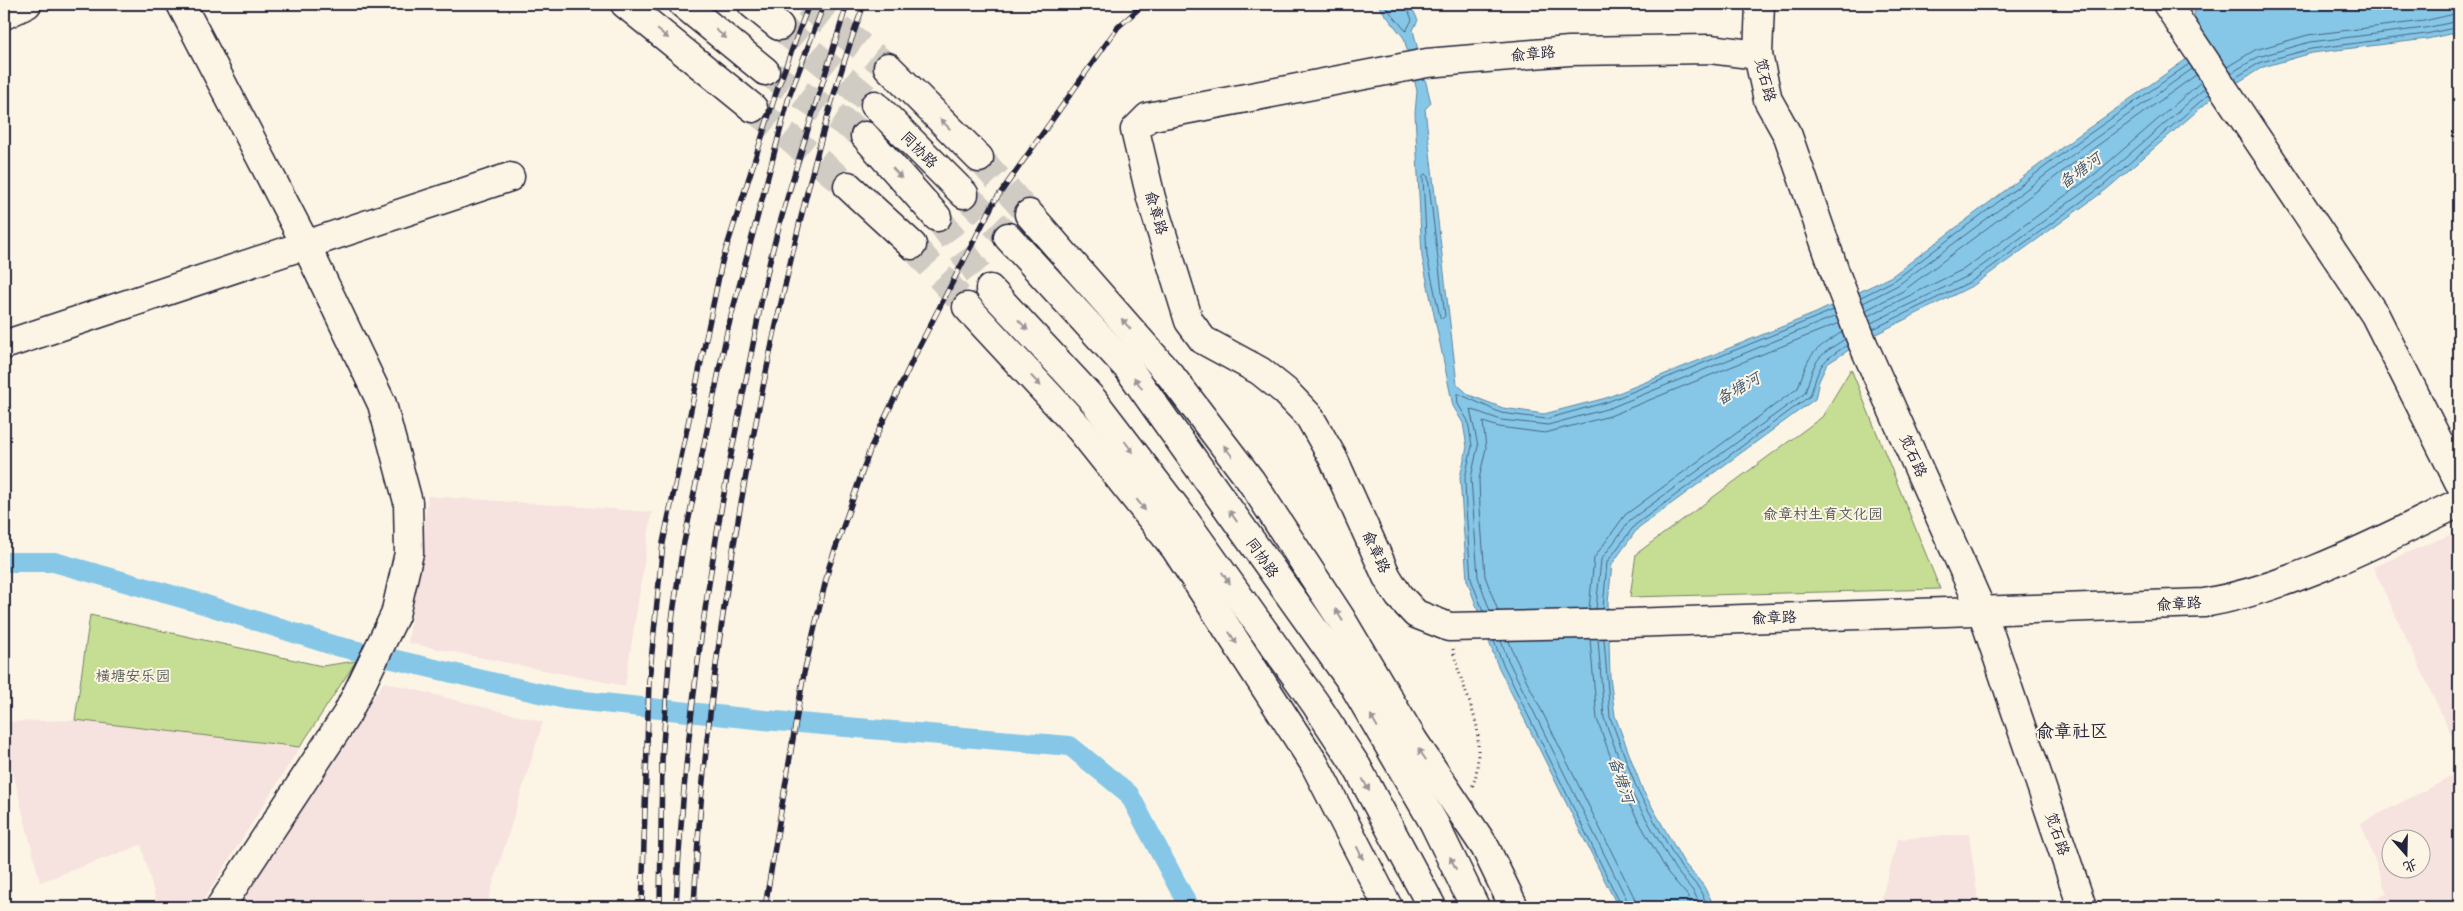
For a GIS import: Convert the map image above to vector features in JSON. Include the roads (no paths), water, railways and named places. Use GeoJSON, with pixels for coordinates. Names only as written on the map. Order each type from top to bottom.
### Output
{"type":"FeatureCollection","features":[{"type":"Feature","properties":{"kind":"street"},"geometry":{"type":"LineString","coordinates":[[4,15],[27,4]]}},
{"type":"Feature","properties":{"kind":"street"},"geometry":{"type":"LineString","coordinates":[[181,4],[306,246],[382,404],[408,502],[409,553],[391,623],[347,714],[220,907]]}},
{"type":"Feature","properties":{"kind":"street"},"geometry":{"type":"LineString","coordinates":[[625,4],[753,108]]}},
{"type":"Feature","properties":{"kind":"street"},"geometry":{"type":"LineString","coordinates":[[683,4],[766,71]]}},
{"type":"Feature","properties":{"kind":"street"},"geometry":{"type":"LineString","coordinates":[[752,4],[778,26]]}},
{"type":"Feature","properties":{"kind":"street","name":"笕石路"},"geometry":{"type":"LineString","coordinates":[[1760,4],[1758,56],[1768,100],[1788,136],[1837,278],[1863,344],[1982,611],[2082,907]]}},
{"type":"Feature","properties":{"kind":"street"},"geometry":{"type":"LineString","coordinates":[[2174,15],[2375,314],[2459,482]]}},
{"type":"Feature","properties":{"kind":"street","name":"俞章路"},"geometry":{"type":"LineString","coordinates":[[1758,56],[1710,49],[1569,51],[1427,63],[1148,117],[1135,130],[1151,198],[1189,321],[1203,340],[1260,371],[1285,391],[1309,416],[1333,458],[1387,577],[1399,596],[1416,614],[1449,626],[1630,623],[2204,603],[2239,597],[2333,563],[2459,503]]}},
{"type":"Feature","properties":{"kind":"street"},"geometry":{"type":"LineString","coordinates":[[888,67],[980,158]]}},
{"type":"Feature","properties":{"kind":"street","name":"同协路"},"geometry":{"type":"LineString","coordinates":[[875,105],[964,194]]}},
{"type":"Feature","properties":{"kind":"street","name":"同协路"},"geometry":{"type":"LineString","coordinates":[[865,136],[937,217]]}},
{"type":"Feature","properties":{"kind":"street"},"geometry":{"type":"LineString","coordinates":[[4,345],[510,177]]}},
{"type":"Feature","properties":{"kind":"street"},"geometry":{"type":"LineString","coordinates":[[848,186],[912,245]]}},
{"type":"Feature","properties":{"kind":"street"},"geometry":{"type":"LineString","coordinates":[[1029,214],[1171,376],[1251,481],[1340,617],[1413,740],[1484,847],[1514,907]]}},
{"type":"Feature","properties":{"kind":"street","name":"同协路"},"geometry":{"type":"LineString","coordinates":[[1008,238],[1128,368],[1353,684],[1434,824],[1475,907]]}},
{"type":"Feature","properties":{"kind":"street"},"geometry":{"type":"LineString","coordinates":[[990,289],[1093,400],[1186,522],[1315,703],[1357,767],[1430,905]]}},
{"type":"Feature","properties":{"kind":"street"},"geometry":{"type":"LineString","coordinates":[[967,307],[1081,430],[1175,548],[1314,763],[1388,907]]}},
{"type":"Feature","properties":{"kind":"water","name":"备塘河"},"geometry":{"type":"Polygon","coordinates":[[[1377,4],[1410,4],[1418,20],[1413,30],[1431,103],[1425,109],[1457,384],[1469,395],[1503,408],[1544,414],[1606,398],[1816,313],[1892,276],[2076,137],[2191,56],[2195,4],[2347,4],[2356,6],[2376,4],[2459,4],[2459,32],[2427,39],[2312,53],[2263,67],[2212,98],[2107,189],[1974,285],[1866,339],[1827,364],[1819,381],[1815,399],[1638,528],[1612,564],[1608,603],[1610,677],[1615,716],[1643,791],[1684,863],[1703,885],[1715,907],[1618,907],[1497,664],[1467,580],[1460,477],[1467,447],[1463,423],[1453,406],[1422,257],[1415,113],[1417,91],[1404,38],[1377,4]]]}},
{"type":"Feature","properties":{"kind":"waterway"},"geometry":{"type":"LineString","coordinates":[[4,562],[54,562],[200,603],[332,645],[565,699],[764,720],[1070,746],[1129,794],[1189,907]]}},
{"type":"Feature","properties":{"kind":"tunnel"},"geometry":{"type":"LineString","coordinates":[[806,4],[888,67]]}},
{"type":"Feature","properties":{"kind":"tunnel"},"geometry":{"type":"LineString","coordinates":[[779,26],[875,105]]}},
{"type":"Feature","properties":{"kind":"tunnel"},"geometry":{"type":"LineString","coordinates":[[765,71],[865,136]]}},
{"type":"Feature","properties":{"kind":"tunnel"},"geometry":{"type":"LineString","coordinates":[[753,108],[848,186]]}},
{"type":"Feature","properties":{"kind":"tunnel"},"geometry":{"type":"LineString","coordinates":[[979,158],[1029,214]]}},
{"type":"Feature","properties":{"kind":"tunnel"},"geometry":{"type":"LineString","coordinates":[[964,194],[1008,237]]}},
{"type":"Feature","properties":{"kind":"tunnel"},"geometry":{"type":"LineString","coordinates":[[937,217],[990,289]]}},
{"type":"Feature","properties":{"kind":"tunnel"},"geometry":{"type":"LineString","coordinates":[[912,245],[967,307]]}},
{"type":"Feature","properties":{"kind":"railway"},"geometry":{"type":"LineString","coordinates":[[642,907],[649,681],[663,543],[722,262],[777,90],[809,4]]}},
{"type":"Feature","properties":{"kind":"railway"},"geometry":{"type":"LineString","coordinates":[[660,907],[662,759],[672,620],[682,552],[727,332],[789,97],[824,4]]}},
{"type":"Feature","properties":{"kind":"railway"},"geometry":{"type":"LineString","coordinates":[[676,907],[685,777],[692,711],[709,582],[731,453],[772,252],[847,4]]}},
{"type":"Feature","properties":{"kind":"railway"},"geometry":{"type":"LineString","coordinates":[[694,907],[698,835],[712,693],[733,551],[758,409],[802,212],[836,86],[864,4]]}},
{"type":"Feature","properties":{"kind":"railway"},"geometry":{"type":"LineString","coordinates":[[765,907],[804,673],[829,567],[871,447],[920,345],[994,202],[1118,27],[1144,4]]}},
{"type":"Feature","properties":{"kind":"district","name":"俞章社区"},"geometry":{"type":"Point","coordinates":[2072,731]}},
{"type":"Feature","properties":{"kind":"park label","name":"俞章村生育文化园"},"geometry":{"type":"Point","coordinates":[1823,514]}},
{"type":"Feature","properties":{"kind":"park label","name":"横塘安乐园"},"geometry":{"type":"Point","coordinates":[133,676]}}]}
